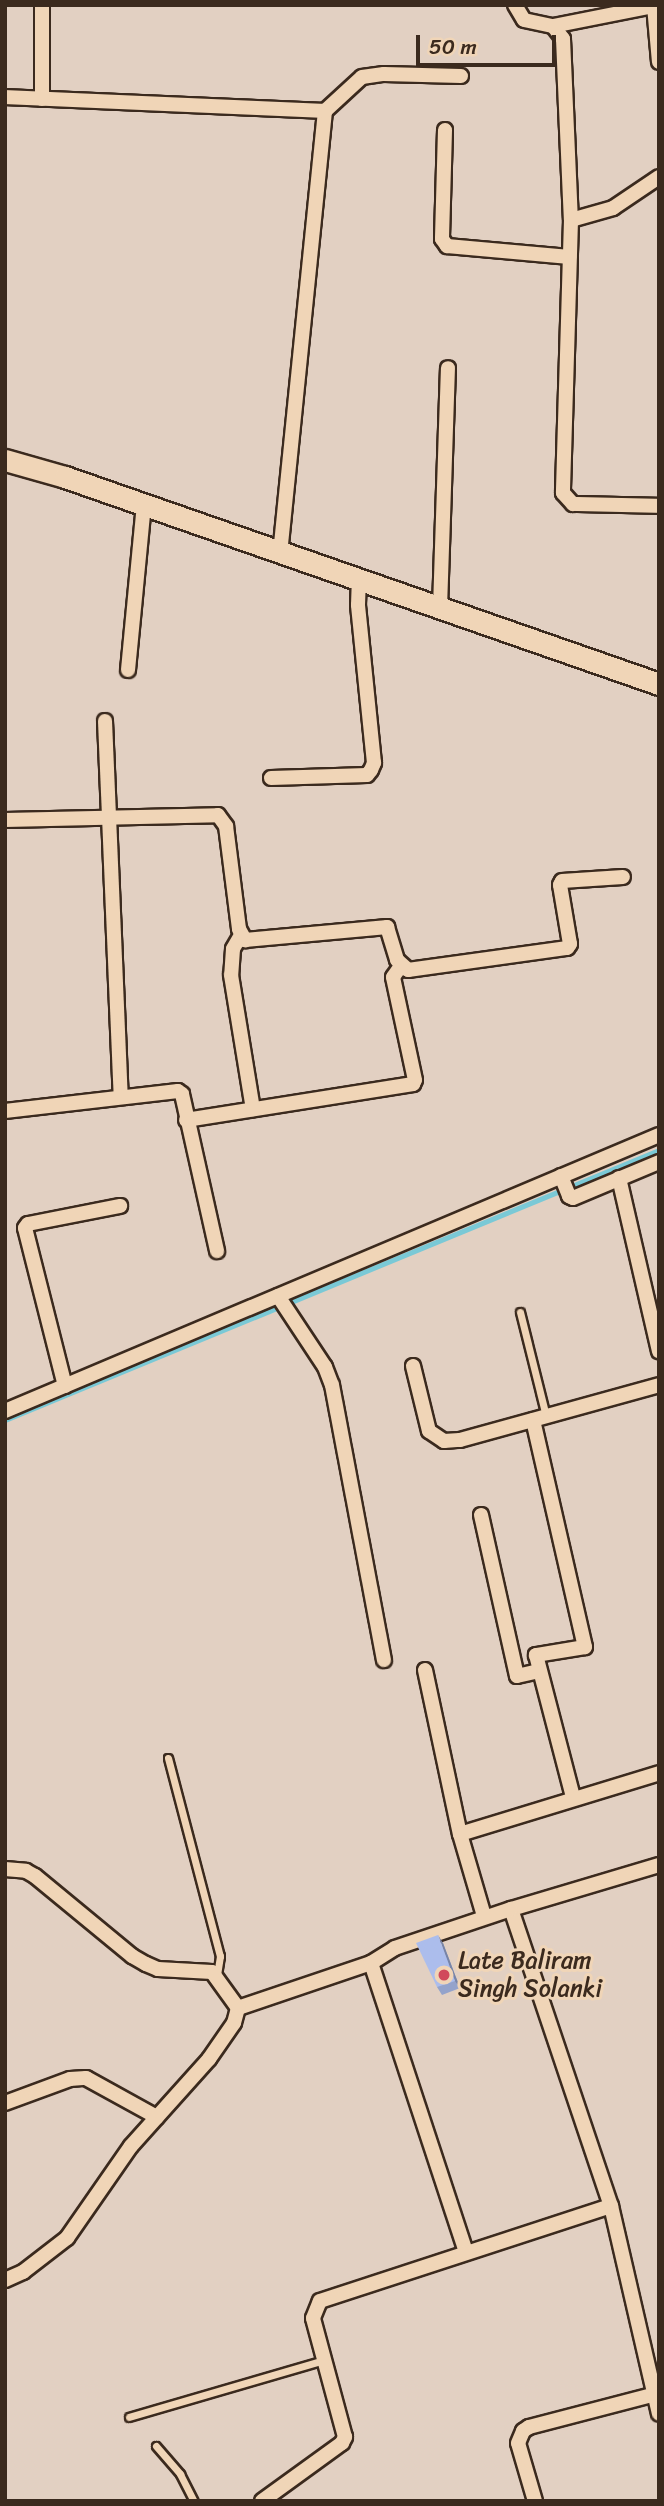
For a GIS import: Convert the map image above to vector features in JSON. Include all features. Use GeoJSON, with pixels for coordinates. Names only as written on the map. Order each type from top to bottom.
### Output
{"type":"FeatureCollection","features":[{"type":"Feature","properties":{"kind":"street"},"geometry":{"type":"LineString","coordinates":[[42,5],[42,99]]}},
{"type":"Feature","properties":{"kind":"street"},"geometry":{"type":"LineString","coordinates":[[515,5],[524,20],[553,26],[656,6],[659,62]]}},
{"type":"Feature","properties":{"kind":"street"},"geometry":{"type":"LineString","coordinates":[[553,26],[563,39],[571,220],[563,492],[573,505],[659,506]]}},
{"type":"Feature","properties":{"kind":"street"},"geometry":{"type":"LineString","coordinates":[[280,552],[325,111],[362,77],[384,74],[461,76]]}},
{"type":"Feature","properties":{"kind":"street"},"geometry":{"type":"LineString","coordinates":[[5,97],[325,111]]}},
{"type":"Feature","properties":{"kind":"street"},"geometry":{"type":"LineString","coordinates":[[445,130],[442,239],[447,246],[570,257]]}},
{"type":"Feature","properties":{"kind":"street"},"geometry":{"type":"LineString","coordinates":[[571,220],[613,208],[659,177]]}},
{"type":"Feature","properties":{"kind":"street"},"geometry":{"type":"LineString","coordinates":[[440,608],[448,368]]}},
{"type":"Feature","properties":{"kind":"street"},"geometry":{"type":"LineString","coordinates":[[5,460],[144,505],[659,684]]}},
{"type":"Feature","properties":{"kind":"street"},"geometry":{"type":"LineString","coordinates":[[128,670],[144,505]]}},
{"type":"Feature","properties":{"kind":"street"},"geometry":{"type":"LineString","coordinates":[[271,778],[367,775],[371,770],[374,763],[358,605],[359,579]]}},
{"type":"Feature","properties":{"kind":"street"},"geometry":{"type":"LineString","coordinates":[[105,722],[121,1097]]}},
{"type":"Feature","properties":{"kind":"street"},"geometry":{"type":"LineString","coordinates":[[5,820],[218,815],[226,827],[241,935],[245,940],[387,927],[401,966],[408,970],[567,947],[570,944],[560,885],[562,881],[623,877]]}},
{"type":"Feature","properties":{"kind":"street"},"geometry":{"type":"LineString","coordinates":[[241,935],[233,949],[231,975],[253,1109]]}},
{"type":"Feature","properties":{"kind":"street"},"geometry":{"type":"LineString","coordinates":[[186,1120],[413,1084],[415,1080],[393,977],[401,966]]}},
{"type":"Feature","properties":{"kind":"street"},"geometry":{"type":"LineString","coordinates":[[5,1111],[178,1091],[182,1094],[217,1251]]}},
{"type":"Feature","properties":{"kind":"street"},"geometry":{"type":"LineString","coordinates":[[5,1411],[282,1304],[659,1135]]}},
{"type":"Feature","properties":{"kind":"street"},"geometry":{"type":"LineString","coordinates":[[562,1179],[569,1196],[573,1198],[659,1162]]}},
{"type":"Feature","properties":{"kind":"street"},"geometry":{"type":"LineString","coordinates":[[619,1178],[659,1351]]}},
{"type":"Feature","properties":{"kind":"street"},"geometry":{"type":"LineString","coordinates":[[65,1386],[25,1228],[28,1224],[120,1206]]}},
{"type":"Feature","properties":{"kind":"street"},"geometry":{"type":"LineString","coordinates":[[282,1304],[326,1367],[332,1385],[384,1661]]}},
{"type":"Feature","properties":{"kind":"street"},"geometry":{"type":"LineString","coordinates":[[413,1366],[429,1431],[444,1441],[460,1440],[658,1387]]}},
{"type":"Feature","properties":{"kind":"street"},"geometry":{"type":"LineString","coordinates":[[539,1418],[585,1647],[536,1656],[573,1797]]}},
{"type":"Feature","properties":{"kind":"street"},"geometry":{"type":"LineString","coordinates":[[481,1516],[517,1676],[539,1671]]}},
{"type":"Feature","properties":{"kind":"street"},"geometry":{"type":"LineString","coordinates":[[425,1670],[460,1834],[484,1916]]}},
{"type":"Feature","properties":{"kind":"street"},"geometry":{"type":"LineString","coordinates":[[460,1834],[573,1797],[585,1798],[659,1773]]}},
{"type":"Feature","properties":{"kind":"street"},"geometry":{"type":"LineString","coordinates":[[5,1869],[26,1871],[35,1876],[132,1956],[146,1964],[158,1969],[212,1972],[217,1975],[233,2006],[238,2008],[372,1963],[395,1948],[484,1916],[659,1865]]}},
{"type":"Feature","properties":{"kind":"street"},"geometry":{"type":"LineString","coordinates":[[511,1909],[611,2206],[659,2414]]}},
{"type":"Feature","properties":{"kind":"street"},"geometry":{"type":"LineString","coordinates":[[372,1963],[466,2252]]}},
{"type":"Feature","properties":{"kind":"street"},"geometry":{"type":"LineString","coordinates":[[5,2280],[23,2272],[67,2238],[97,2191],[157,2117],[209,2060],[234,2023],[238,2008]]}},
{"type":"Feature","properties":{"kind":"street"},"geometry":{"type":"LineString","coordinates":[[5,2103],[70,2079],[86,2078],[157,2117]]}},
{"type":"Feature","properties":{"kind":"street"},"geometry":{"type":"LineString","coordinates":[[262,2501],[342,2443],[344,2427],[313,2318],[320,2301],[611,2206]]}},
{"type":"Feature","properties":{"kind":"street"},"geometry":{"type":"LineString","coordinates":[[536,2501],[518,2443],[523,2431],[529,2427],[656,2394]]}},
{"type":"Feature","properties":{"kind":"lane"},"geometry":{"type":"LineString","coordinates":[[520,1312],[539,1418]]}},
{"type":"Feature","properties":{"kind":"lane"},"geometry":{"type":"LineString","coordinates":[[168,1758],[220,1956],[217,1975]]}},
{"type":"Feature","properties":{"kind":"lane"},"geometry":{"type":"LineString","coordinates":[[129,2417],[325,2360]]}},
{"type":"Feature","properties":{"kind":"lane"},"geometry":{"type":"LineString","coordinates":[[156,2446],[180,2474],[194,2501]]}},
{"type":"Feature","properties":{"kind":"building","name":"Late Baliram Singh Solanki"},"geometry":{"type":"Polygon","coordinates":[[[438,1935],[455,1981],[437,1987],[416,1943],[438,1935]]]}},
{"type":"Feature","properties":{"kind":"waterway"},"geometry":{"type":"LineString","coordinates":[[5,1420],[659,1150]]}},
{"type":"Feature","properties":{"kind":"place","name":"Late Baliram Singh Solanki"},"geometry":{"type":"Point","coordinates":[444,1975]}}]}
